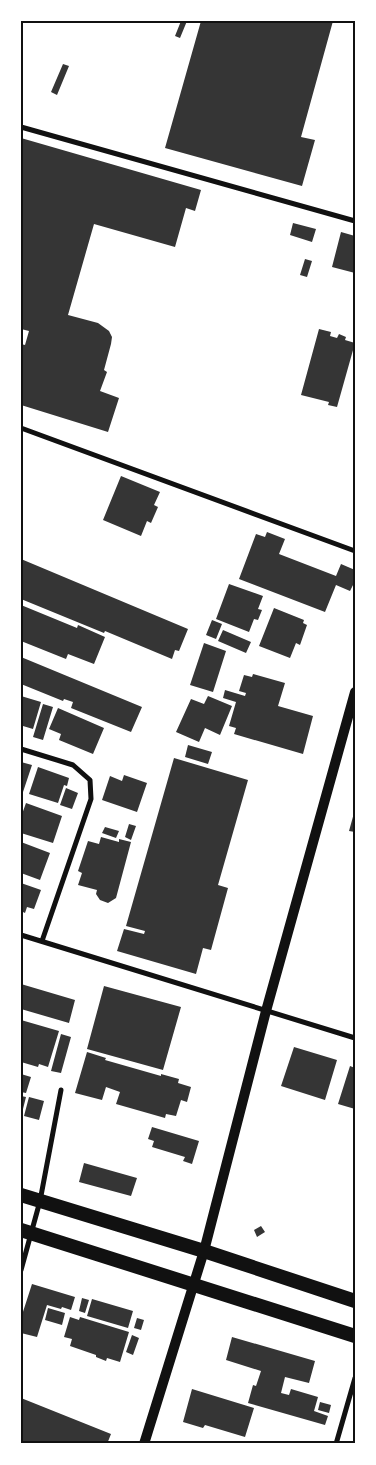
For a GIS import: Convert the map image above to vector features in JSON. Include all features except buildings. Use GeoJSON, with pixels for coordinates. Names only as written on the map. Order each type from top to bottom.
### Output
{"type":"FeatureCollection","features":[{"type":"Feature","properties":{"kind":"highway"},"geometry":{"type":"LineString","coordinates":[[21,1195],[204,1251],[355,1301]]}},
{"type":"Feature","properties":{"kind":"highway"},"geometry":{"type":"LineString","coordinates":[[27,1232],[355,1336]]}},
{"type":"Feature","properties":{"kind":"main road"},"geometry":{"type":"LineString","coordinates":[[144,1444],[204,1251],[266,1011],[355,692]]}},
{"type":"Feature","properties":{"kind":"street"},"geometry":{"type":"LineString","coordinates":[[21,127],[355,221]]}},
{"type":"Feature","properties":{"kind":"street"},"geometry":{"type":"LineString","coordinates":[[21,428],[355,550]]}},
{"type":"Feature","properties":{"kind":"street"},"geometry":{"type":"LineString","coordinates":[[21,749],[73,765],[90,780],[91,799],[42,941]]}},
{"type":"Feature","properties":{"kind":"street"},"geometry":{"type":"LineString","coordinates":[[21,935],[355,1038]]}},
{"type":"Feature","properties":{"kind":"street"},"geometry":{"type":"LineString","coordinates":[[21,1270],[27,1232],[40,1201],[61,1090]]}},
{"type":"Feature","properties":{"kind":"street"},"geometry":{"type":"LineString","coordinates":[[336,1444],[355,1378]]}}]}
